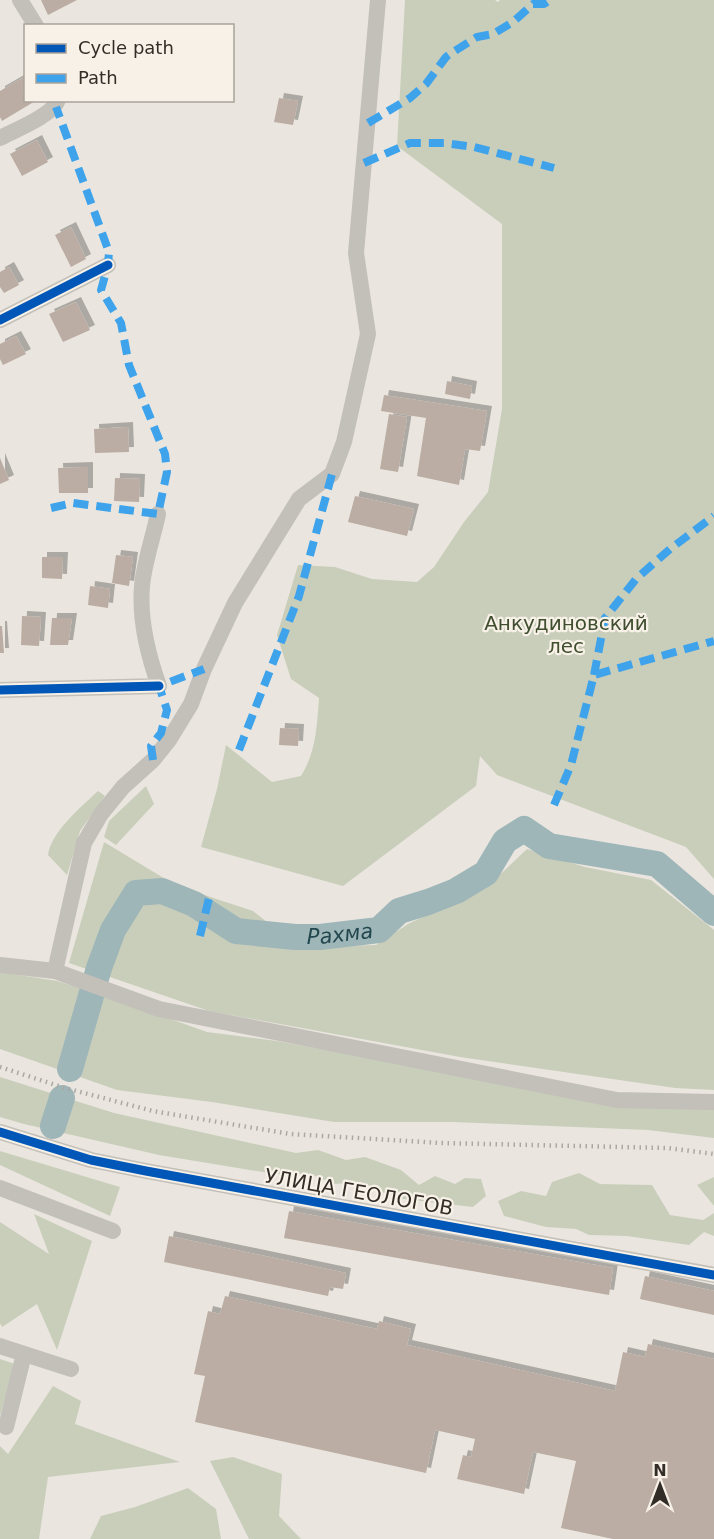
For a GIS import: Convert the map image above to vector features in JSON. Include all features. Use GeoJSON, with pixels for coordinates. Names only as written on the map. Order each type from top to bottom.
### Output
{"type":"FeatureCollection","features":[{"type":"Feature","properties":{"kind":"street"},"geometry":{"type":"LineString","coordinates":[[20,0],[35,24]]}},
{"type":"Feature","properties":{"kind":"street"},"geometry":{"type":"LineString","coordinates":[[55,971],[84,843],[101,814],[123,787],[153,760],[169,740],[191,704],[204,669],[235,603],[299,499],[332,474],[346,433],[368,334],[356,253],[378,0]]}},
{"type":"Feature","properties":{"kind":"street"},"geometry":{"type":"LineString","coordinates":[[0,138],[42,116],[56,107],[57,102]]}},
{"type":"Feature","properties":{"kind":"street"},"geometry":{"type":"LineString","coordinates":[[0,320],[108,264]]}},
{"type":"Feature","properties":{"kind":"street"},"geometry":{"type":"LineString","coordinates":[[0,690],[159,686],[144,634],[142,604],[142,586],[158,514]]}},
{"type":"Feature","properties":{"kind":"street"},"geometry":{"type":"LineString","coordinates":[[0,965],[55,971],[159,1009],[617,1100],[714,1102]]}},
{"type":"Feature","properties":{"kind":"street","name":"УЛИЦА ГЕОЛОГОВ"},"geometry":{"type":"LineString","coordinates":[[0,1132],[91,1160],[714,1275]]}},
{"type":"Feature","properties":{"kind":"street"},"geometry":{"type":"LineString","coordinates":[[0,1188],[113,1231]]}},
{"type":"Feature","properties":{"kind":"street"},"geometry":{"type":"LineString","coordinates":[[0,1346],[71,1369]]}},
{"type":"Feature","properties":{"kind":"street"},"geometry":{"type":"LineString","coordinates":[[6,1427],[24,1354]]}},
{"type":"Feature","properties":{"kind":"green space","name":"Анкудиновский лес"},"geometry":{"type":"Polygon","coordinates":[[[405,0],[495,0],[498,2],[500,0],[714,0],[714,879],[686,847],[497,775],[480,756],[476,786],[343,886],[201,847],[226,745],[272,782],[301,776],[310,758],[315,738],[319,698],[291,679],[277,635],[298,565],[335,567],[372,579],[417,582],[434,567],[464,522],[488,492],[502,409],[502,224],[397,146],[405,0]]]}},
{"type":"Feature","properties":{"kind":"green space"},"geometry":{"type":"Polygon","coordinates":[[[146,786],[154,804],[116,845],[104,837],[109,821],[146,786]]]}},
{"type":"Feature","properties":{"kind":"green space"},"geometry":{"type":"Polygon","coordinates":[[[98,791],[105,796],[80,831],[67,875],[48,855],[50,846],[68,820],[98,791]]]}},
{"type":"Feature","properties":{"kind":"green space"},"geometry":{"type":"Polygon","coordinates":[[[104,842],[177,886],[253,911],[298,947],[376,945],[408,924],[488,886],[527,849],[585,867],[651,880],[714,930],[714,1090],[675,1088],[460,1057],[209,1011],[69,963],[104,842]]]}},
{"type":"Feature","properties":{"kind":"green space"},"geometry":{"type":"Polygon","coordinates":[[[0,972],[57,981],[207,1032],[277,1041],[452,1073],[714,1109],[714,1138],[648,1130],[452,1122],[334,1122],[212,1102],[117,1090],[0,1049],[0,972]]]}},
{"type":"Feature","properties":{"kind":"green space"},"geometry":{"type":"Polygon","coordinates":[[[0,1077],[114,1113],[296,1153],[318,1150],[346,1160],[365,1157],[401,1170],[419,1185],[435,1176],[455,1184],[465,1178],[481,1179],[486,1196],[473,1207],[395,1198],[361,1182],[334,1184],[311,1174],[275,1174],[159,1155],[24,1124],[0,1117],[0,1077]]]}},
{"type":"Feature","properties":{"kind":"green space"},"geometry":{"type":"Polygon","coordinates":[[[0,1151],[120,1187],[110,1216],[0,1165],[0,1151]]]}},
{"type":"Feature","properties":{"kind":"green space"},"geometry":{"type":"Polygon","coordinates":[[[579,1173],[600,1184],[652,1185],[670,1215],[703,1220],[714,1213],[714,1236],[704,1232],[689,1245],[627,1236],[589,1235],[576,1229],[546,1227],[504,1216],[498,1201],[521,1191],[546,1196],[552,1182],[579,1173]]]}},
{"type":"Feature","properties":{"kind":"green space"},"geometry":{"type":"Polygon","coordinates":[[[714,1177],[714,1206],[697,1185],[714,1177]]]}},
{"type":"Feature","properties":{"kind":"green space"},"geometry":{"type":"Polygon","coordinates":[[[34,1214],[92,1241],[57,1350],[37,1304],[2,1327],[0,1323],[0,1222],[49,1254],[34,1214]]]}},
{"type":"Feature","properties":{"kind":"green space"},"geometry":{"type":"Polygon","coordinates":[[[0,1359],[15,1364],[0,1416],[0,1359]]]}},
{"type":"Feature","properties":{"kind":"green space"},"geometry":{"type":"Polygon","coordinates":[[[53,1386],[81,1401],[75,1424],[180,1462],[48,1477],[39,1539],[0,1539],[0,1446],[8,1454],[53,1386]]]}},
{"type":"Feature","properties":{"kind":"green space"},"geometry":{"type":"Polygon","coordinates":[[[233,1457],[282,1474],[279,1516],[301,1539],[249,1539],[210,1461],[233,1457]]]}},
{"type":"Feature","properties":{"kind":"green space"},"geometry":{"type":"Polygon","coordinates":[[[188,1488],[216,1509],[221,1539],[90,1539],[101,1516],[135,1507],[188,1488]]]}},
{"type":"Feature","properties":{"kind":"building"},"geometry":{"type":"Polygon","coordinates":[[[41,0],[77,0],[48,15],[41,0]]]}},
{"type":"Feature","properties":{"kind":"building"},"geometry":{"type":"Polygon","coordinates":[[[24,77],[24,102],[34,102],[2,121],[0,91],[24,77]]]}},
{"type":"Feature","properties":{"kind":"building"},"geometry":{"type":"Polygon","coordinates":[[[279,98],[298,101],[293,125],[274,122],[279,98]]]}},
{"type":"Feature","properties":{"kind":"building"},"geometry":{"type":"Polygon","coordinates":[[[37,140],[48,162],[22,176],[10,154],[37,140]]]}},
{"type":"Feature","properties":{"kind":"building"},"geometry":{"type":"Polygon","coordinates":[[[71,227],[86,259],[71,267],[55,235],[71,227]]]}},
{"type":"Feature","properties":{"kind":"building"},"geometry":{"type":"Polygon","coordinates":[[[9,267],[19,285],[4,293],[0,287],[0,272],[9,267]]]}},
{"type":"Feature","properties":{"kind":"building"},"geometry":{"type":"Polygon","coordinates":[[[76,302],[90,330],[63,342],[49,314],[76,302]]]}},
{"type":"Feature","properties":{"kind":"building"},"geometry":{"type":"Polygon","coordinates":[[[16,336],[26,354],[3,365],[0,359],[0,344],[16,336]]]}},
{"type":"Feature","properties":{"kind":"building"},"geometry":{"type":"Polygon","coordinates":[[[447,381],[472,386],[470,399],[445,394],[447,381]]]}},
{"type":"Feature","properties":{"kind":"building"},"geometry":{"type":"Polygon","coordinates":[[[384,395],[487,411],[480,451],[465,449],[459,485],[417,476],[426,418],[381,411],[384,395]]]}},
{"type":"Feature","properties":{"kind":"building"},"geometry":{"type":"Polygon","coordinates":[[[389,414],[407,417],[398,472],[380,469],[389,414]]]}},
{"type":"Feature","properties":{"kind":"building"},"geometry":{"type":"Polygon","coordinates":[[[128,427],[129,452],[95,453],[94,429],[128,427]]]}},
{"type":"Feature","properties":{"kind":"building"},"geometry":{"type":"Polygon","coordinates":[[[0,458],[9,480],[0,484],[0,458]]]}},
{"type":"Feature","properties":{"kind":"building"},"geometry":{"type":"Polygon","coordinates":[[[88,467],[88,493],[59,493],[58,468],[88,467]]]}},
{"type":"Feature","properties":{"kind":"building"},"geometry":{"type":"Polygon","coordinates":[[[115,478],[140,479],[139,502],[114,501],[115,478]]]}},
{"type":"Feature","properties":{"kind":"building"},"geometry":{"type":"Polygon","coordinates":[[[355,496],[414,509],[407,536],[348,522],[355,496]]]}},
{"type":"Feature","properties":{"kind":"building"},"geometry":{"type":"Polygon","coordinates":[[[116,555],[133,557],[129,586],[112,583],[116,555]]]}},
{"type":"Feature","properties":{"kind":"building"},"geometry":{"type":"Polygon","coordinates":[[[42,557],[63,557],[62,579],[42,578],[42,557]]]}},
{"type":"Feature","properties":{"kind":"building"},"geometry":{"type":"Polygon","coordinates":[[[90,586],[110,589],[108,608],[88,605],[90,586]]]}},
{"type":"Feature","properties":{"kind":"building"},"geometry":{"type":"Polygon","coordinates":[[[22,616],[41,617],[39,646],[21,645],[22,616]]]}},
{"type":"Feature","properties":{"kind":"building"},"geometry":{"type":"Polygon","coordinates":[[[52,618],[72,618],[68,645],[50,645],[52,618]]]}},
{"type":"Feature","properties":{"kind":"building"},"geometry":{"type":"Polygon","coordinates":[[[0,626],[2,626],[4,653],[0,653],[0,626]]]}},
{"type":"Feature","properties":{"kind":"building"},"geometry":{"type":"Polygon","coordinates":[[[280,728],[299,729],[298,746],[279,745],[280,728]]]}},
{"type":"Feature","properties":{"kind":"building"},"geometry":{"type":"Polygon","coordinates":[[[289,1211],[613,1268],[609,1295],[284,1238],[289,1211]]]}},
{"type":"Feature","properties":{"kind":"building"},"geometry":{"type":"Polygon","coordinates":[[[169,1236],[346,1273],[343,1289],[330,1287],[328,1296],[164,1262],[169,1236]]]}},
{"type":"Feature","properties":{"kind":"building"},"geometry":{"type":"Polygon","coordinates":[[[645,1276],[714,1291],[714,1315],[640,1299],[645,1276]]]}},
{"type":"Feature","properties":{"kind":"building"},"geometry":{"type":"Polygon","coordinates":[[[225,1296],[377,1329],[379,1321],[411,1329],[407,1345],[615,1391],[623,1352],[645,1357],[648,1344],[714,1359],[714,1539],[613,1539],[561,1528],[576,1461],[533,1452],[524,1494],[457,1479],[463,1455],[471,1457],[475,1439],[435,1430],[426,1473],[195,1422],[205,1376],[194,1374],[208,1311],[220,1314],[225,1296]]]}},
{"type":"Feature","properties":{"kind":"waterway","name":"Рахма"},"geometry":{"type":"LineString","coordinates":[[70,1069],[99,968],[113,930],[136,893],[162,891],[194,904],[236,931],[320,937],[379,930],[399,911],[456,891],[486,873],[505,841],[524,829],[549,846],[657,864],[714,913]]}},
{"type":"Feature","properties":{"kind":"waterway","name":"Рахма"},"geometry":{"type":"LineString","coordinates":[[53,1126],[62,1098]]}},
{"type":"Feature","properties":{"kind":"railway"},"geometry":{"type":"LineString","coordinates":[[0,1067],[65,1088],[153,1111],[290,1134],[441,1143],[667,1148],[714,1154]]}},
{"type":"Feature","properties":{"kind":"marked path"},"geometry":{"type":"LineString","coordinates":[[368,123],[410,98],[426,84],[446,57],[453,52],[477,37],[493,34],[513,22],[533,4],[544,4],[550,0]]}},
{"type":"Feature","properties":{"kind":"marked path"},"geometry":{"type":"LineString","coordinates":[[51,508],[73,503],[158,514],[167,472],[165,454],[129,365],[121,323],[101,290],[109,252],[56,107]]}},
{"type":"Feature","properties":{"kind":"marked path"},"geometry":{"type":"LineString","coordinates":[[364,163],[410,143],[444,143],[474,147],[554,168]]}},
{"type":"Feature","properties":{"kind":"marked path"},"geometry":{"type":"LineString","coordinates":[[239,750],[299,596],[332,474]]}},
{"type":"Feature","properties":{"kind":"marked path"},"geometry":{"type":"LineString","coordinates":[[594,675],[605,618],[636,579],[670,549],[714,516]]}},
{"type":"Feature","properties":{"kind":"marked path"},"geometry":{"type":"LineString","coordinates":[[554,805],[571,765],[594,675],[714,641]]}},
{"type":"Feature","properties":{"kind":"marked path"},"geometry":{"type":"LineString","coordinates":[[153,760],[151,746],[161,733],[167,710],[159,686],[204,669]]}},
{"type":"Feature","properties":{"kind":"marked path"},"geometry":{"type":"LineString","coordinates":[[200,936],[209,898]]}},
{"type":"Feature","properties":{"kind":"cycle path"},"geometry":{"type":"LineString","coordinates":[[0,320],[108,265]]}},
{"type":"Feature","properties":{"kind":"cycle path"},"geometry":{"type":"LineString","coordinates":[[0,690],[159,686]]}},
{"type":"Feature","properties":{"kind":"cycle path"},"geometry":{"type":"LineString","coordinates":[[0,1132],[91,1160],[714,1275]]}}]}
